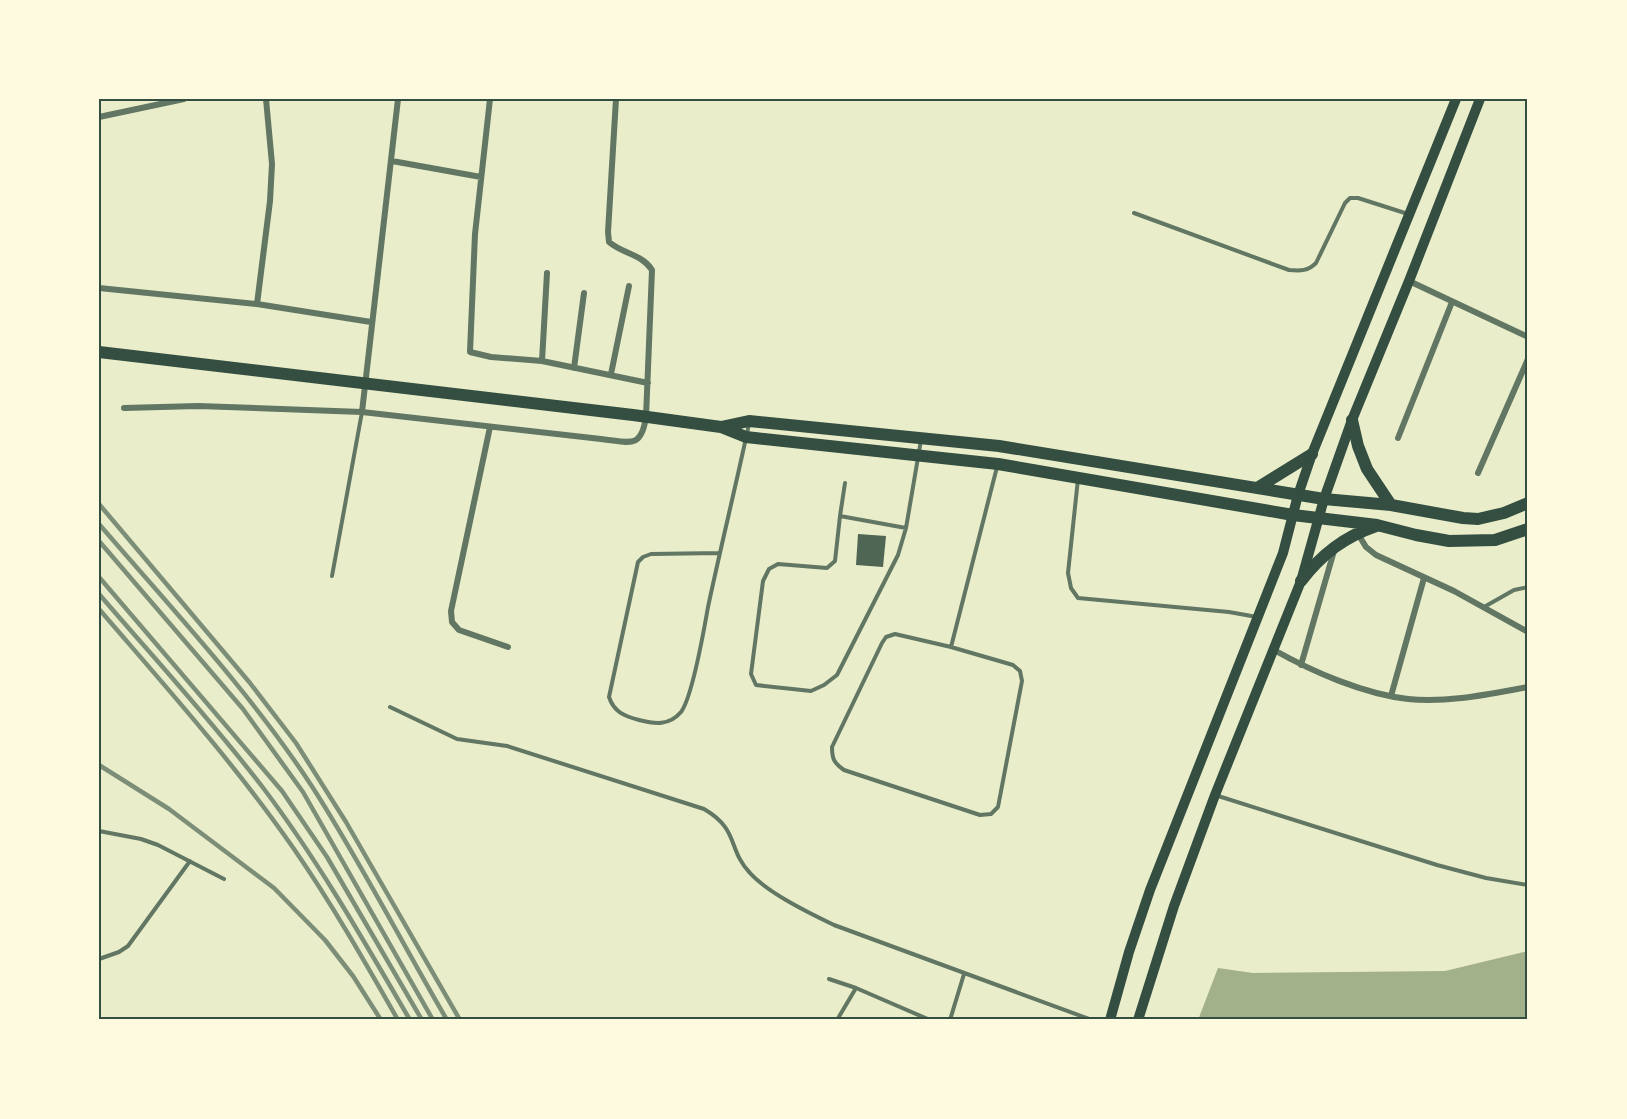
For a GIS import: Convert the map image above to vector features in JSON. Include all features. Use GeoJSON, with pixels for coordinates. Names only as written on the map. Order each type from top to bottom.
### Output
{"type":"FeatureCollection","features":[{"type":"Feature","properties":{"kind":"main road"},"geometry":{"type":"LineString","coordinates":[[1110,1020],[1129,952],[1150,890],[1283,553],[1298,495],[1312,454],[1455,99]]}},
{"type":"Feature","properties":{"kind":"main road"},"geometry":{"type":"LineString","coordinates":[[1138,1020],[1174,906],[1215,795],[1301,581],[1324,499],[1352,420],[1480,99]]}},
{"type":"Feature","properties":{"kind":"main road"},"geometry":{"type":"LineString","coordinates":[[99,352],[633,415],[721,427],[746,437],[998,464],[1293,515],[1377,525],[1416,536],[1449,541],[1495,540],[1528,529]]}},
{"type":"Feature","properties":{"kind":"main road"},"geometry":{"type":"LineString","coordinates":[[1352,420],[1358,446],[1367,469],[1391,505]]}},
{"type":"Feature","properties":{"kind":"main road"},"geometry":{"type":"LineString","coordinates":[[721,427],[750,421],[921,440],[999,446],[1324,499],[1391,505],[1478,519],[1504,513],[1528,503]]}},
{"type":"Feature","properties":{"kind":"main road"},"geometry":{"type":"LineString","coordinates":[[1257,488],[1312,454]]}},
{"type":"Feature","properties":{"kind":"main road"},"geometry":{"type":"LineString","coordinates":[[1301,581],[1316,562],[1336,545],[1377,525]]}},
{"type":"Feature","properties":{"kind":"street"},"geometry":{"type":"LineString","coordinates":[[99,117],[184,99]]}},
{"type":"Feature","properties":{"kind":"street"},"geometry":{"type":"LineString","coordinates":[[257,304],[270,201],[272,164],[266,99]]}},
{"type":"Feature","properties":{"kind":"street"},"geometry":{"type":"LineString","coordinates":[[362,412],[398,99]]}},
{"type":"Feature","properties":{"kind":"street"},"geometry":{"type":"LineString","coordinates":[[490,99],[475,234],[470,352],[491,357],[542,361],[648,383]]}},
{"type":"Feature","properties":{"kind":"street"},"geometry":{"type":"LineString","coordinates":[[124,408],[198,406],[362,412],[629,442],[639,439],[644,434],[646,417],[652,270],[648,263],[619,251],[609,242],[616,99]]}},
{"type":"Feature","properties":{"kind":"street"},"geometry":{"type":"LineString","coordinates":[[392,161],[481,177]]}},
{"type":"Feature","properties":{"kind":"street"},"geometry":{"type":"LineString","coordinates":[[542,361],[547,273]]}},
{"type":"Feature","properties":{"kind":"street"},"geometry":{"type":"LineString","coordinates":[[1409,281],[1528,337]]}},
{"type":"Feature","properties":{"kind":"street"},"geometry":{"type":"LineString","coordinates":[[611,374],[628,286]]}},
{"type":"Feature","properties":{"kind":"street"},"geometry":{"type":"LineString","coordinates":[[99,288],[257,304],[371,322]]}},
{"type":"Feature","properties":{"kind":"street"},"geometry":{"type":"LineString","coordinates":[[574,368],[584,293]]}},
{"type":"Feature","properties":{"kind":"street"},"geometry":{"type":"LineString","coordinates":[[1398,438],[1452,302]]}},
{"type":"Feature","properties":{"kind":"street"},"geometry":{"type":"LineString","coordinates":[[1478,473],[1528,359]]}},
{"type":"Feature","properties":{"kind":"street"},"geometry":{"type":"LineString","coordinates":[[490,428],[452,611],[452,622],[459,630],[508,647]]}},
{"type":"Feature","properties":{"kind":"street"},"geometry":{"type":"LineString","coordinates":[[1358,533],[1366,547],[1376,555],[1484,607],[1528,632]]}},
{"type":"Feature","properties":{"kind":"street"},"geometry":{"type":"LineString","coordinates":[[1300,665],[1336,545]]}},
{"type":"Feature","properties":{"kind":"street"},"geometry":{"type":"LineString","coordinates":[[1391,696],[1424,578]]}},
{"type":"Feature","properties":{"kind":"street"},"geometry":{"type":"LineString","coordinates":[[1274,650],[1300,665],[1365,689],[1411,699],[1448,699],[1488,695],[1528,687]]}},
{"type":"Feature","properties":{"kind":"lane"},"geometry":{"type":"LineString","coordinates":[[1134,213],[1289,270],[1300,271],[1310,269],[1316,263],[1345,202],[1350,198],[1358,198],[1408,214]]}},
{"type":"Feature","properties":{"kind":"lane"},"geometry":{"type":"LineString","coordinates":[[332,576],[362,412]]}},
{"type":"Feature","properties":{"kind":"lane"},"geometry":{"type":"LineString","coordinates":[[720,553],[651,554],[638,562],[609,697],[615,709],[623,715],[654,724],[663,723],[679,714],[684,707],[697,662],[750,421]]}},
{"type":"Feature","properties":{"kind":"lane"},"geometry":{"type":"LineString","coordinates":[[845,483],[835,561],[831,566],[827,568],[778,564],[769,569],[763,581],[751,674],[756,685],[811,691],[837,675],[898,555],[906,528],[921,440]]}},
{"type":"Feature","properties":{"kind":"lane"},"geometry":{"type":"LineString","coordinates":[[951,647],[998,464]]}},
{"type":"Feature","properties":{"kind":"lane"},"geometry":{"type":"LineString","coordinates":[[1078,478],[1068,573],[1071,588],[1078,597],[1229,612],[1257,617]]}},
{"type":"Feature","properties":{"kind":"lane"},"geometry":{"type":"LineString","coordinates":[[840,516],[906,528]]}},
{"type":"Feature","properties":{"kind":"lane"},"geometry":{"type":"LineString","coordinates":[[1484,607],[1514,590],[1528,587]]}},
{"type":"Feature","properties":{"kind":"lane"},"geometry":{"type":"LineString","coordinates":[[895,634],[951,647],[1013,665],[1020,671],[1022,681],[998,807],[991,814],[980,815],[844,770],[832,758],[832,747],[886,637],[895,634]]}},
{"type":"Feature","properties":{"kind":"lane"},"geometry":{"type":"LineString","coordinates":[[390,707],[457,739],[507,746],[704,809],[717,816],[726,825],[742,864],[750,874],[800,908],[834,925],[1092,1020]]}},
{"type":"Feature","properties":{"kind":"lane"},"geometry":{"type":"LineString","coordinates":[[1215,795],[1437,866],[1528,885]]}},
{"type":"Feature","properties":{"kind":"lane"},"geometry":{"type":"LineString","coordinates":[[99,831],[141,839],[158,845],[224,879]]}},
{"type":"Feature","properties":{"kind":"lane"},"geometry":{"type":"LineString","coordinates":[[99,959],[119,952],[128,945],[190,861]]}},
{"type":"Feature","properties":{"kind":"lane"},"geometry":{"type":"LineString","coordinates":[[950,1020],[964,974]]}},
{"type":"Feature","properties":{"kind":"lane"},"geometry":{"type":"LineString","coordinates":[[829,979],[856,988],[930,1020]]}},
{"type":"Feature","properties":{"kind":"lane"},"geometry":{"type":"LineString","coordinates":[[837,1020],[856,988]]}},
{"type":"Feature","properties":{"kind":"shaded area"},"geometry":{"type":"Polygon","coordinates":[[[1528,951],[1528,1020],[1198,1020],[1218,968],[1253,973],[1445,971],[1528,951]]]}},
{"type":"Feature","properties":{"kind":"building"},"geometry":{"type":"Polygon","coordinates":[[[858,534],[886,536],[883,567],[856,565],[858,534]]]}},
{"type":"Feature","properties":{"kind":"railway"},"geometry":{"type":"LineString","coordinates":[[99,504],[250,683],[296,743],[346,822],[460,1020]]}},
{"type":"Feature","properties":{"kind":"railway"},"geometry":{"type":"LineString","coordinates":[[99,524],[238,686],[289,753],[348,845],[447,1020]]}},
{"type":"Feature","properties":{"kind":"railway"},"geometry":{"type":"LineString","coordinates":[[99,541],[243,709],[303,792],[433,1020]]}},
{"type":"Feature","properties":{"kind":"railway"},"geometry":{"type":"LineString","coordinates":[[99,577],[282,791],[327,857],[422,1020]]}},
{"type":"Feature","properties":{"kind":"railway"},"geometry":{"type":"LineString","coordinates":[[99,594],[203,714],[264,789],[322,873],[410,1020]]}},
{"type":"Feature","properties":{"kind":"railway"},"geometry":{"type":"LineString","coordinates":[[99,609],[200,726],[271,817],[335,912],[398,1020]]}},
{"type":"Feature","properties":{"kind":"railway"},"geometry":{"type":"LineString","coordinates":[[99,765],[169,809],[274,888],[325,940],[353,976],[381,1020]]}}]}
